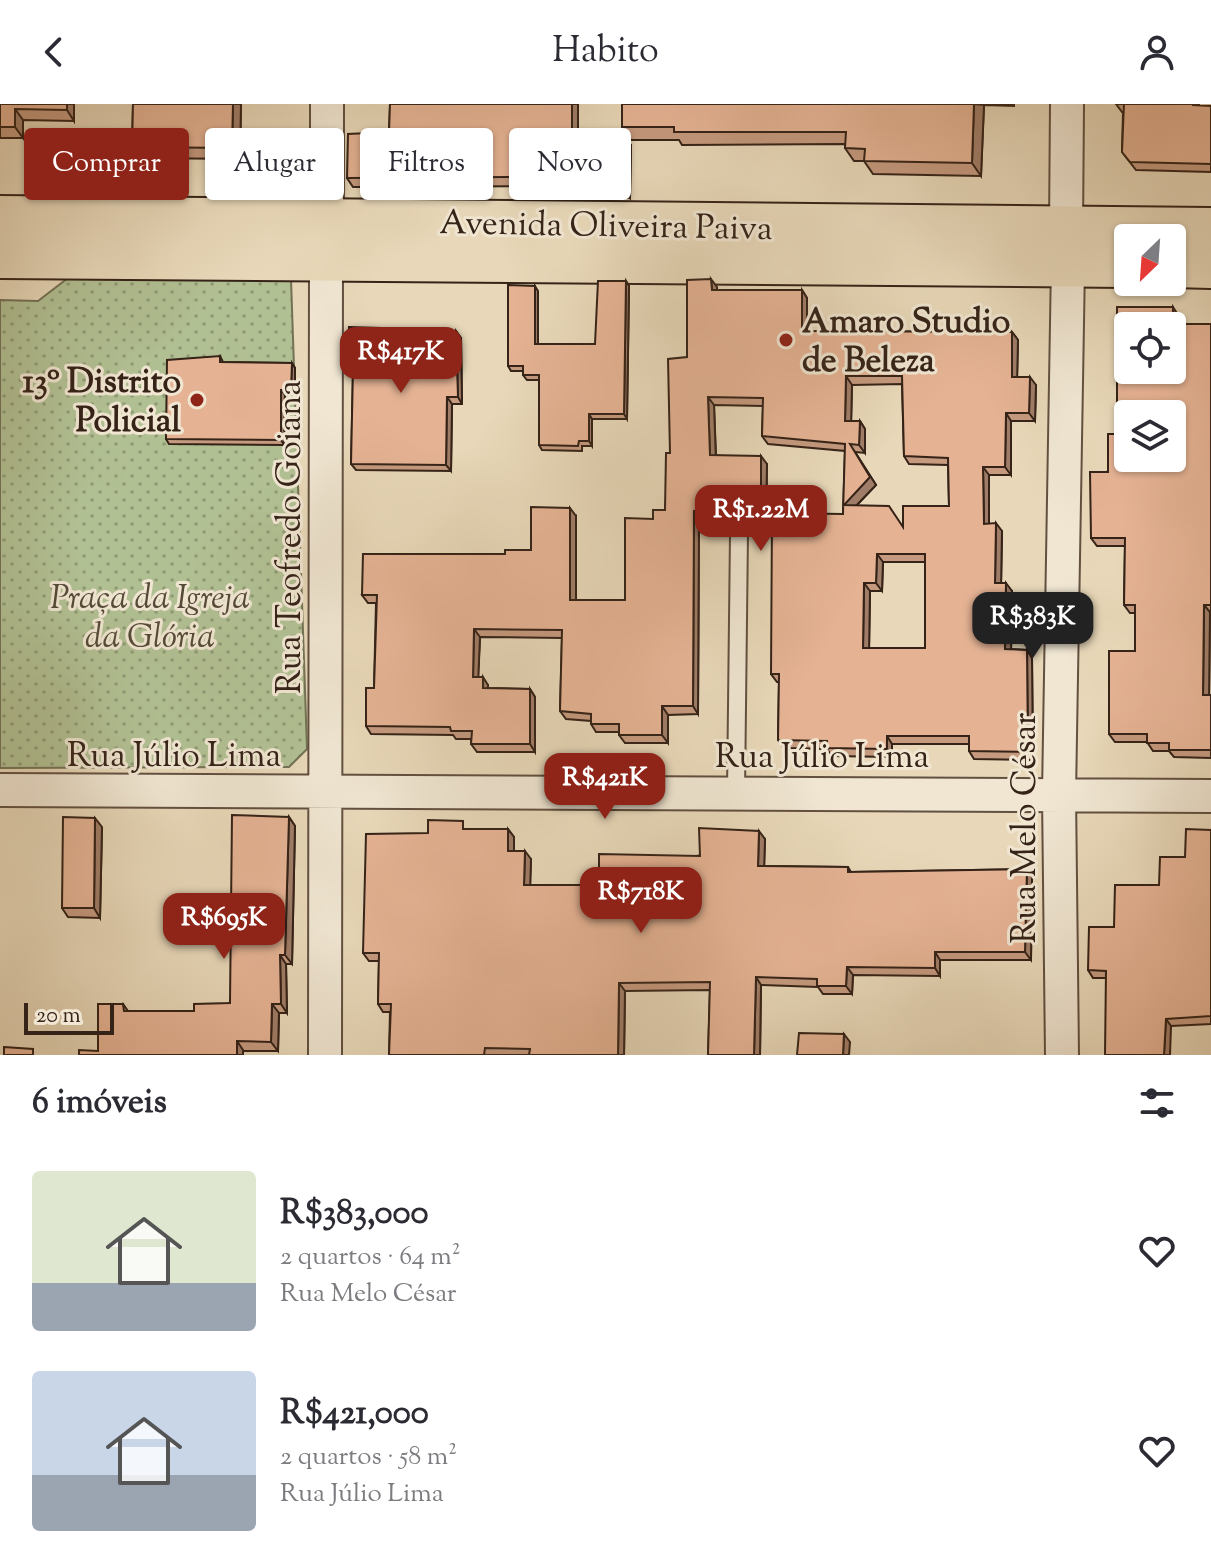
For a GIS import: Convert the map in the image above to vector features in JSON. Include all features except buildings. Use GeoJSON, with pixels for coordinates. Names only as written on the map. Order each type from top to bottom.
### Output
{"type":"FeatureCollection","features":[{"type":"Feature","properties":{"kind":"main road","name":"Avenida Oliveira Paiva"},"geometry":{"type":"LineString","coordinates":[[0,218],[326,240],[1067,247],[1211,230]]}},
{"type":"Feature","properties":{"kind":"main road","name":"Avenida Oliveira Paiva"},"geometry":{"type":"LineString","coordinates":[[0,256],[326,240]]}},
{"type":"Feature","properties":{"kind":"main road","name":"Avenida Oliveira Paiva"},"geometry":{"type":"LineString","coordinates":[[1067,247],[1114,261]]}},
{"type":"Feature","properties":{"kind":"main road"},"geometry":{"type":"LineString","coordinates":[[1186,265],[1211,266]]}},
{"type":"Feature","properties":{"kind":"street","name":"Rua Teofredo Goiana"},"geometry":{"type":"LineString","coordinates":[[325,1055],[327,104]]}},
{"type":"Feature","properties":{"kind":"street","name":"Rua Melo César"},"geometry":{"type":"LineString","coordinates":[[1062,1055],[1059,794],[1067,104]]}},
{"type":"Feature","properties":{"kind":"street","name":"Rua Júlio Lima"},"geometry":{"type":"LineString","coordinates":[[0,790],[1211,796]]}},
{"type":"Feature","properties":{"kind":"lane"},"geometry":{"type":"LineString","coordinates":[[736,793],[739,533]]}},
{"type":"Feature","properties":{"kind":"green space","name":"Praça da Igreja da Glória"},"geometry":{"type":"Polygon","coordinates":[[[68,278],[291,279],[307,749],[289,767],[0,768],[0,300],[38,301],[68,278]]]}},
{"type":"Feature","properties":{"kind":"place","name":"Amaro Studio de Beleza"},"geometry":{"type":"Point","coordinates":[786,340]}},
{"type":"Feature","properties":{"kind":"place","name":"13º Distrito Policial"},"geometry":{"type":"Point","coordinates":[197,400]}}]}
